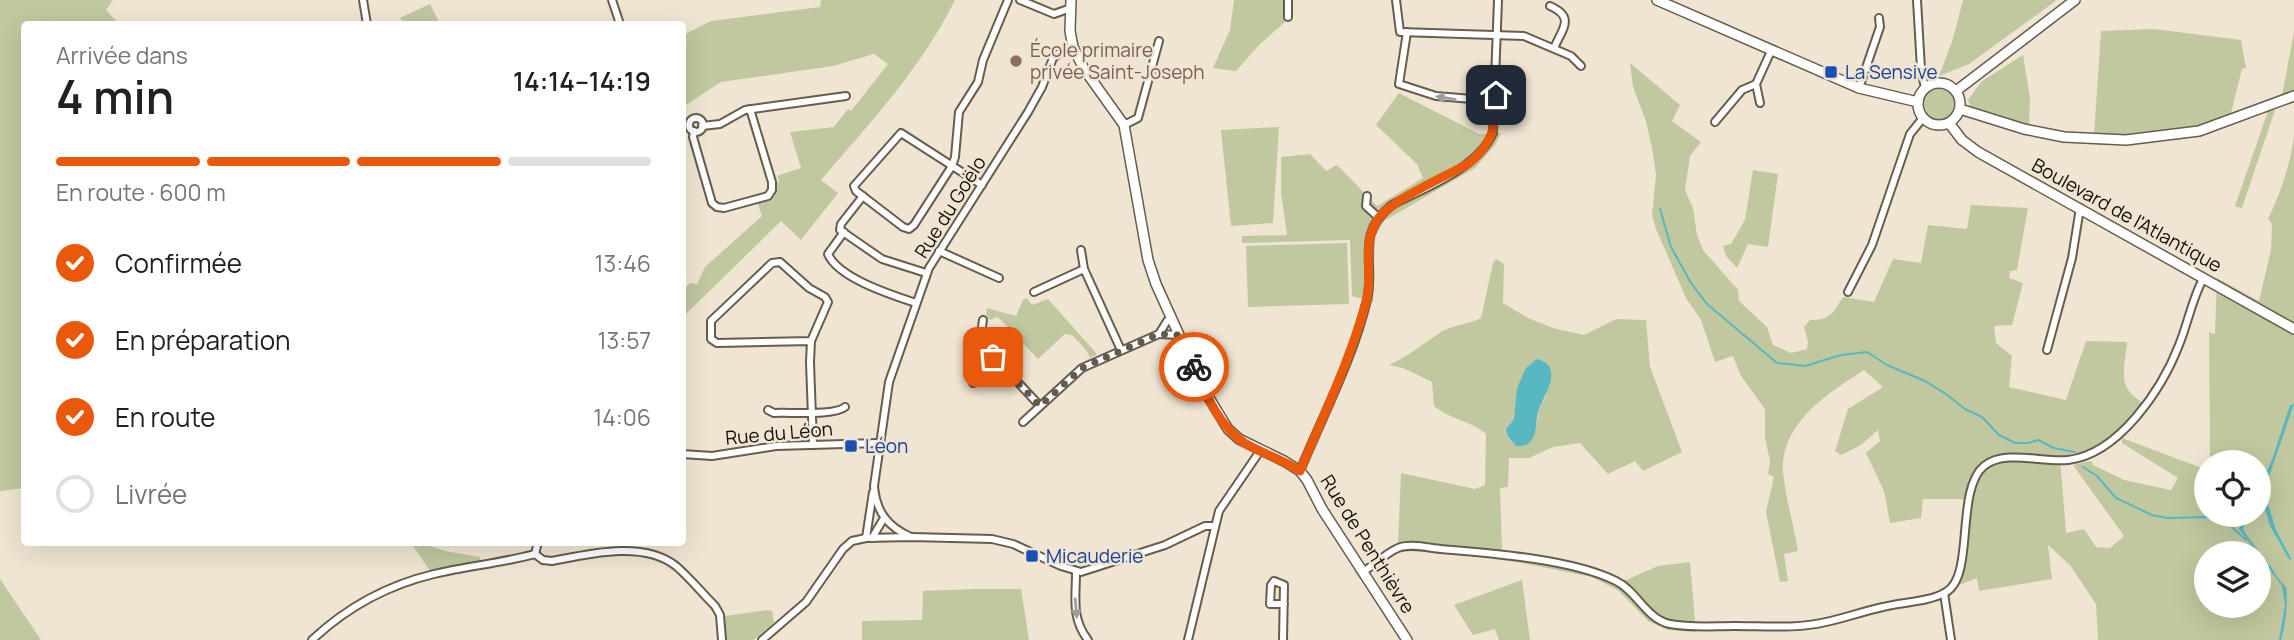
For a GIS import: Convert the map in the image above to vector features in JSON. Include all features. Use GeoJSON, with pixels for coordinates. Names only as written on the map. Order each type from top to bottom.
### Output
{"type":"FeatureCollection","features":[{"type":"Feature","properties":{"kind":"street"},"geometry":{"type":"LineString","coordinates":[[363,0],[366,21]]}},
{"type":"Feature","properties":{"kind":"street"},"geometry":{"type":"LineString","coordinates":[[612,0],[619,21]]}},
{"type":"Feature","properties":{"kind":"street"},"geometry":{"type":"LineString","coordinates":[[982,185],[952,166],[901,133],[854,186],[903,227],[909,229],[914,225],[952,166],[959,111],[978,82],[983,60],[1008,0]]}},
{"type":"Feature","properties":{"kind":"street"},"geometry":{"type":"LineString","coordinates":[[1020,0],[1054,14],[1071,4]]}},
{"type":"Feature","properties":{"kind":"street"},"geometry":{"type":"LineString","coordinates":[[1288,0],[1288,17]]}},
{"type":"Feature","properties":{"kind":"street"},"geometry":{"type":"LineString","coordinates":[[1396,0],[1400,32],[1524,36],[1571,56],[1581,66]]}},
{"type":"Feature","properties":{"kind":"street"},"geometry":{"type":"LineString","coordinates":[[1300,471],[1318,433],[1359,325],[1368,295],[1368,240],[1379,218],[1392,205],[1468,164],[1476,158],[1493,133],[1498,0]]}},
{"type":"Feature","properties":{"kind":"street"},"geometry":{"type":"LineString","coordinates":[[1657,0],[1860,88],[1918,102]]}},
{"type":"Feature","properties":{"kind":"street"},"geometry":{"type":"LineString","coordinates":[[1917,0],[1921,69],[1925,88],[1918,102],[1923,118],[1935,125],[1949,123],[1960,109],[1956,91],[1937,83],[1925,88]]}},
{"type":"Feature","properties":{"kind":"street"},"geometry":{"type":"LineString","coordinates":[[1956,91],[2075,0]]}},
{"type":"Feature","properties":{"kind":"street","name":"Rue de Penthièvre"},"geometry":{"type":"LineString","coordinates":[[1071,4],[1070,32],[1073,47],[1084,69],[1124,125],[1148,260],[1171,319],[1203,388],[1220,417],[1239,439],[1300,471],[1407,640]]}},
{"type":"Feature","properties":{"kind":"street"},"geometry":{"type":"LineString","coordinates":[[1550,6],[1562,11],[1566,22],[1554,48]]}},
{"type":"Feature","properties":{"kind":"street"},"geometry":{"type":"LineString","coordinates":[[1860,88],[1880,27],[1879,18]]}},
{"type":"Feature","properties":{"kind":"street"},"geometry":{"type":"LineString","coordinates":[[1407,32],[1399,84],[1436,96],[1496,101]]}},
{"type":"Feature","properties":{"kind":"street"},"geometry":{"type":"LineString","coordinates":[[1124,125],[1138,118],[1159,41]]}},
{"type":"Feature","properties":{"kind":"street","name":"Rue du Goëlo"},"geometry":{"type":"LineString","coordinates":[[869,538],[879,443],[889,382],[926,274],[1042,87],[1053,58],[1063,50],[1073,47]]}},
{"type":"Feature","properties":{"kind":"street"},"geometry":{"type":"LineString","coordinates":[[1760,103],[1756,84],[1772,49]]}},
{"type":"Feature","properties":{"kind":"street"},"geometry":{"type":"LineString","coordinates":[[1715,122],[1742,90],[1756,84]]}},
{"type":"Feature","properties":{"kind":"street"},"geometry":{"type":"LineString","coordinates":[[690,120],[689,127],[694,131],[700,130],[702,126],[720,124],[750,109],[846,96]]}},
{"type":"Feature","properties":{"kind":"street"},"geometry":{"type":"LineString","coordinates":[[1960,109],[2024,130],[2064,137],[2126,140],[2199,131],[2294,96]]}},
{"type":"Feature","properties":{"kind":"street"},"geometry":{"type":"LineString","coordinates":[[694,131],[693,137],[712,203],[724,208],[768,195],[772,190],[772,182],[750,109]]}},
{"type":"Feature","properties":{"kind":"street"},"geometry":{"type":"LineString","coordinates":[[686,118],[699,119],[702,126]]}},
{"type":"Feature","properties":{"kind":"street"},"geometry":{"type":"LineString","coordinates":[[1848,292],[1872,245],[1910,134],[1923,118]]}},
{"type":"Feature","properties":{"kind":"street","name":"Boulevard de l'Atlantique"},"geometry":{"type":"LineString","coordinates":[[1949,123],[1962,140],[1978,152],[2294,329]]}},
{"type":"Feature","properties":{"kind":"street"},"geometry":{"type":"LineString","coordinates":[[863,196],[841,224],[840,230],[882,259],[926,274]]}},
{"type":"Feature","properties":{"kind":"street"},"geometry":{"type":"LineString","coordinates":[[1367,196],[1366,206],[1379,218]]}},
{"type":"Feature","properties":{"kind":"street"},"geometry":{"type":"LineString","coordinates":[[2047,350],[2072,258],[2080,208]]}},
{"type":"Feature","properties":{"kind":"street"},"geometry":{"type":"LineString","coordinates":[[844,233],[828,254],[832,261],[863,284],[916,303]]}},
{"type":"Feature","properties":{"kind":"street"},"geometry":{"type":"LineString","coordinates":[[1081,250],[1084,269],[1121,350]]}},
{"type":"Feature","properties":{"kind":"street"},"geometry":{"type":"LineString","coordinates":[[939,251],[999,278]]}},
{"type":"Feature","properties":{"kind":"street"},"geometry":{"type":"LineString","coordinates":[[811,341],[717,343],[711,339],[711,321],[772,263],[780,262],[809,288],[825,297],[828,302],[811,341],[813,445]]}},
{"type":"Feature","properties":{"kind":"street"},"geometry":{"type":"LineString","coordinates":[[1034,292],[1084,269]]}},
{"type":"Feature","properties":{"kind":"street"},"geometry":{"type":"LineString","coordinates":[[1363,572],[1400,547],[1502,554],[1568,566],[1617,581],[1652,615],[1667,623],[1688,626],[1801,626],[1825,623],[1944,593],[1950,590],[1956,579],[1968,502],[1975,477],[1981,468],[1990,462],[2005,459],[2066,461],[2097,452],[2111,442],[2161,383],[2180,343],[2203,279]]}},
{"type":"Feature","properties":{"kind":"street"},"geometry":{"type":"LineString","coordinates":[[1159,334],[1171,319]]}},
{"type":"Feature","properties":{"kind":"street"},"geometry":{"type":"LineString","coordinates":[[983,320],[980,339],[993,357],[1040,406]]}},
{"type":"Feature","properties":{"kind":"street"},"geometry":{"type":"LineString","coordinates":[[1023,422],[1082,368],[1159,334],[1179,335]]}},
{"type":"Feature","properties":{"kind":"street"},"geometry":{"type":"LineString","coordinates":[[973,383],[974,376],[993,357]]}},
{"type":"Feature","properties":{"kind":"street"},"geometry":{"type":"LineString","coordinates":[[768,410],[774,413],[841,411],[845,407]]}},
{"type":"Feature","properties":{"kind":"street","name":"Rue du Léon"},"geometry":{"type":"LineString","coordinates":[[686,454],[712,456],[776,446],[879,443]]}},
{"type":"Feature","properties":{"kind":"street"},"geometry":{"type":"LineString","coordinates":[[1188,640],[1219,511],[1260,451]]}},
{"type":"Feature","properties":{"kind":"street","name":"Rue du Goëlo"},"geometry":{"type":"LineString","coordinates":[[874,486],[875,498],[884,518]]}},
{"type":"Feature","properties":{"kind":"street"},"geometry":{"type":"LineString","coordinates":[[869,538],[884,518],[892,527],[911,537]]}},
{"type":"Feature","properties":{"kind":"street"},"geometry":{"type":"LineString","coordinates":[[762,640],[806,601],[843,549],[852,541],[911,537],[992,539],[1013,544],[1076,572],[1126,559],[1205,526],[1214,526]]}},
{"type":"Feature","properties":{"kind":"street"},"geometry":{"type":"LineString","coordinates":[[535,554],[537,546]]}},
{"type":"Feature","properties":{"kind":"street"},"geometry":{"type":"LineString","coordinates":[[535,554],[542,560],[552,561],[612,550],[649,555],[668,561],[715,606],[720,615],[722,640]]}},
{"type":"Feature","properties":{"kind":"street"},"geometry":{"type":"LineString","coordinates":[[312,640],[345,611],[390,588],[433,574],[535,554]]}},
{"type":"Feature","properties":{"kind":"street"},"geometry":{"type":"LineString","coordinates":[[1076,572],[1074,606],[1081,630],[1088,640]]}},
{"type":"Feature","properties":{"kind":"street"},"geometry":{"type":"LineString","coordinates":[[1944,593],[1951,640]]}},
{"type":"Feature","properties":{"kind":"street"},"geometry":{"type":"LineString","coordinates":[[1283,640],[1284,604]]}},
{"type":"Feature","properties":{"kind":"green space"},"geometry":{"type":"Polygon","coordinates":[[[0,0],[113,0],[106,10],[116,21],[21,21],[21,488],[0,491],[0,0]]]}},
{"type":"Feature","properties":{"kind":"green space"},"geometry":{"type":"Polygon","coordinates":[[[821,0],[955,0],[942,25],[911,71],[821,180],[838,193],[801,240],[781,221],[686,314],[686,287],[690,283],[697,284],[705,267],[762,216],[757,202],[775,190],[775,183],[779,182],[777,176],[801,168],[790,132],[834,127],[848,109],[851,111],[888,64],[874,54],[833,66],[721,82],[686,105],[686,34],[711,21],[820,7],[821,0]]]}},
{"type":"Feature","properties":{"kind":"green space"},"geometry":{"type":"Polygon","coordinates":[[[1234,0],[1284,0],[1285,22],[1259,45],[1236,71],[1213,68],[1230,30],[1234,0]]]}},
{"type":"Feature","properties":{"kind":"green space"},"geometry":{"type":"Polygon","coordinates":[[[1963,0],[2057,0],[1969,64],[1939,76],[1952,42],[1963,0]]]}},
{"type":"Feature","properties":{"kind":"green space"},"geometry":{"type":"Polygon","coordinates":[[[430,4],[438,21],[402,21],[400,18],[430,4]]]}},
{"type":"Feature","properties":{"kind":"green space"},"geometry":{"type":"Polygon","coordinates":[[[2154,29],[2241,40],[2246,68],[2242,69],[2228,125],[2180,138],[2098,145],[2100,136],[2094,135],[2101,31],[2154,29]]]}},
{"type":"Feature","properties":{"kind":"green space"},"geometry":{"type":"Polygon","coordinates":[[[2294,32],[2294,101],[2280,106],[2294,32]]]}},
{"type":"Feature","properties":{"kind":"green space"},"geometry":{"type":"Polygon","coordinates":[[[2023,55],[2030,98],[2029,125],[1971,108],[1968,100],[1982,81],[2023,55]]]}},
{"type":"Feature","properties":{"kind":"green space"},"geometry":{"type":"Polygon","coordinates":[[[1630,63],[1680,105],[1672,121],[1701,142],[1690,156],[1685,190],[1693,208],[1697,235],[1703,250],[1738,290],[1739,301],[1767,327],[1773,345],[1791,353],[1807,349],[1804,327],[1810,320],[1823,319],[1831,314],[1843,297],[1874,302],[1893,259],[1921,263],[1928,225],[1967,229],[1971,205],[2028,208],[2017,270],[2010,271],[2009,278],[2023,283],[2012,325],[1994,326],[1996,343],[2012,356],[2009,387],[2066,400],[2086,341],[2127,342],[2125,383],[2128,390],[2142,402],[2115,432],[2099,445],[2060,457],[2066,533],[2084,529],[2096,547],[2110,548],[2124,536],[2073,465],[2091,461],[2093,465],[2124,480],[2171,490],[2178,478],[2122,443],[2122,438],[2194,465],[2194,527],[2271,527],[2271,450],[2210,450],[2209,332],[2215,334],[2217,278],[2259,301],[2271,250],[2272,224],[2268,219],[2284,179],[2294,136],[2294,640],[2098,640],[2096,604],[2070,565],[2048,545],[2052,579],[1979,591],[1977,578],[1959,585],[1966,557],[1972,502],[1962,499],[1923,499],[1921,518],[1890,523],[1884,491],[1866,453],[1880,441],[1878,430],[1861,445],[1841,455],[1835,451],[1848,409],[1883,387],[1864,370],[1822,399],[1790,438],[1784,454],[1783,471],[1798,551],[1784,554],[1788,581],[1780,582],[1766,512],[1774,477],[1768,474],[1770,461],[1765,438],[1765,409],[1741,376],[1733,356],[1715,362],[1701,320],[1686,298],[1656,229],[1652,215],[1656,175],[1646,121],[1633,87],[1630,63]]]}},
{"type":"Feature","properties":{"kind":"green space"},"geometry":{"type":"Polygon","coordinates":[[[1939,89],[1945,90],[1953,98],[1953,110],[1945,118],[1939,119],[1933,118],[1925,110],[1924,104],[1925,98],[1933,90],[1939,89]]]}},
{"type":"Feature","properties":{"kind":"green space"},"geometry":{"type":"Polygon","coordinates":[[[1399,93],[1479,134],[1501,133],[1496,144],[1475,168],[1384,221],[1375,237],[1373,302],[1352,296],[1350,240],[1242,243],[1242,236],[1287,235],[1281,193],[1281,157],[1310,154],[1326,171],[1337,165],[1377,206],[1423,178],[1417,164],[1376,125],[1399,93]]]}},
{"type":"Feature","properties":{"kind":"green space"},"geometry":{"type":"Polygon","coordinates":[[[2276,107],[2242,208],[2235,206],[2268,111],[2276,107]]]}},
{"type":"Feature","properties":{"kind":"green space"},"geometry":{"type":"Polygon","coordinates":[[[1279,127],[1273,223],[1231,226],[1221,130],[1279,127]]]}},
{"type":"Feature","properties":{"kind":"green space"},"geometry":{"type":"Polygon","coordinates":[[[1753,170],[1778,174],[1768,247],[1748,244],[1737,268],[1726,256],[1723,246],[1731,244],[1745,220],[1753,170]]]}},
{"type":"Feature","properties":{"kind":"green space"},"geometry":{"type":"Polygon","coordinates":[[[1347,243],[1349,304],[1248,307],[1246,246],[1347,243]]]}},
{"type":"Feature","properties":{"kind":"green space"},"geometry":{"type":"Polygon","coordinates":[[[1496,259],[1504,264],[1503,303],[1528,318],[1553,328],[1584,335],[1616,319],[1646,320],[1650,367],[1682,452],[1643,471],[1635,461],[1608,474],[1580,443],[1553,447],[1529,458],[1509,458],[1508,487],[1500,488],[1502,550],[1578,566],[1624,581],[1658,566],[1690,562],[1696,632],[1668,630],[1648,621],[1619,591],[1592,577],[1517,562],[1428,550],[1400,551],[1359,578],[1354,571],[1398,544],[1401,473],[1475,489],[1485,485],[1486,434],[1434,406],[1432,382],[1403,368],[1389,365],[1443,331],[1481,318],[1496,259]],[[1547,394],[1510,423],[1535,431],[1539,409],[1547,394]]]}},
{"type":"Feature","properties":{"kind":"green space"},"geometry":{"type":"Polygon","coordinates":[[[1027,298],[1032,305],[1048,299],[1097,354],[1090,358],[1072,335],[1065,334],[1038,359],[1000,319],[997,317],[990,320],[986,316],[987,308],[1016,316],[1023,300],[1027,298]]]}},
{"type":"Feature","properties":{"kind":"green space"},"geometry":{"type":"Polygon","coordinates":[[[413,546],[431,546],[480,557],[481,568],[467,570],[466,565],[430,571],[413,546]]]}},
{"type":"Feature","properties":{"kind":"green space"},"geometry":{"type":"Polygon","coordinates":[[[0,579],[41,640],[0,640],[0,579]]]}},
{"type":"Feature","properties":{"kind":"green space"},"geometry":{"type":"Polygon","coordinates":[[[1522,580],[1530,640],[1499,640],[1495,629],[1473,635],[1454,605],[1522,580]]]}},
{"type":"Feature","properties":{"kind":"green space"},"geometry":{"type":"Polygon","coordinates":[[[1021,589],[1029,640],[862,640],[862,621],[922,620],[923,591],[1021,589]]]}},
{"type":"Feature","properties":{"kind":"green space"},"geometry":{"type":"Polygon","coordinates":[[[772,611],[774,623],[754,640],[725,640],[725,616],[772,611]]]}},
{"type":"Feature","properties":{"kind":"water"},"geometry":{"type":"Polygon","coordinates":[[[1537,359],[1550,367],[1551,380],[1538,413],[1533,437],[1526,445],[1516,446],[1506,429],[1514,419],[1517,388],[1526,368],[1537,359]]]}},
{"type":"Feature","properties":{"kind":"water"},"geometry":{"type":"Polygon","coordinates":[[[2294,404],[2271,471],[2271,462],[2290,405],[2294,404]]]}},
{"type":"Feature","properties":{"kind":"water"},"geometry":{"type":"Polygon","coordinates":[[[2271,514],[2276,530],[2291,558],[2290,561],[2271,527],[2271,514]]]}},
{"type":"Feature","properties":{"kind":"water"},"geometry":{"type":"Polygon","coordinates":[[[2244,527],[2251,541],[2248,541],[2239,529],[2244,527]]]}},
{"type":"Feature","properties":{"kind":"water"},"geometry":{"type":"Polygon","coordinates":[[[2271,568],[2286,587],[2286,614],[2279,640],[2285,605],[2282,586],[2271,568]]]}},
{"type":"Feature","properties":{"kind":"waterway"},"geometry":{"type":"LineString","coordinates":[[1660,209],[1671,247],[1691,283],[1707,304],[1777,363],[1805,366],[1841,355],[1867,352],[1887,365],[1925,381],[1965,409],[1982,417],[1999,435],[2015,443],[2038,440],[2054,448],[2075,452]]}},
{"type":"Feature","properties":{"kind":"waterway"},"geometry":{"type":"LineString","coordinates":[[2083,467],[2097,476],[2116,498],[2152,515],[2167,518],[2207,517],[2225,521],[2246,540]]}},
{"type":"Feature","properties":{"kind":"way so far"},"geometry":{"type":"LineString","coordinates":[[993,357],[1040,406],[1082,368],[1159,334],[1175,337],[1179,335],[1194,367]]}},
{"type":"Feature","properties":{"kind":"place","name":"École primaire privée Saint-Joseph"},"geometry":{"type":"Point","coordinates":[1016,61]}},
{"type":"Feature","properties":{"kind":"place","name":"La Sensive"},"geometry":{"type":"Point","coordinates":[1831,72]}},
{"type":"Feature","properties":{"kind":"place","name":"Léon"},"geometry":{"type":"Point","coordinates":[851,446]}},
{"type":"Feature","properties":{"kind":"place","name":"Micauderie"},"geometry":{"type":"Point","coordinates":[1032,556]}},
{"type":"Feature","properties":{"kind":"route"},"geometry":{"type":"LineString","coordinates":[[1194,367],[1203,388],[1228,429],[1248,445],[1300,471],[1318,433],[1359,325],[1368,295],[1368,240],[1374,227],[1392,205],[1476,158],[1493,133],[1496,95]]}}]}
